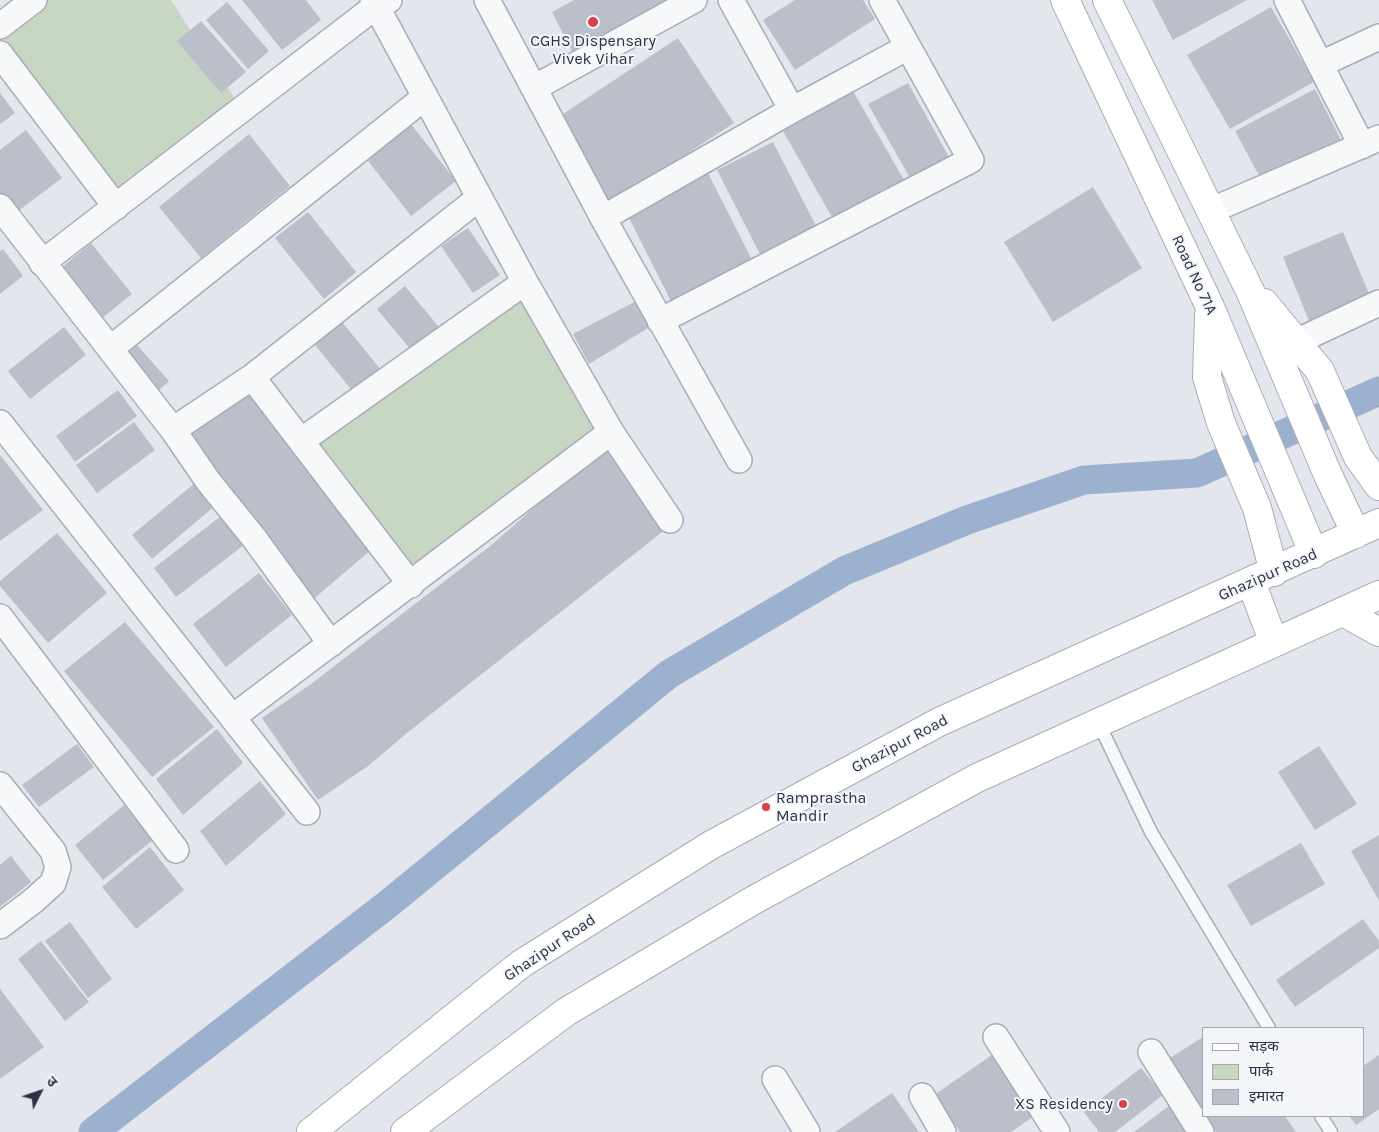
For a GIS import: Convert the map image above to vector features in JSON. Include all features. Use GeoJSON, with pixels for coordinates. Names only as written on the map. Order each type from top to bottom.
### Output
{"type":"FeatureCollection","features":[{"type":"Feature","properties":{"kind":"main road","name":"Road No 71A"},"geometry":{"type":"LineString","coordinates":[[1065,0],[1210,307],[1314,554]]}},
{"type":"Feature","properties":{"kind":"main road"},"geometry":{"type":"LineString","coordinates":[[1107,0],[1241,274],[1328,475],[1368,529]]}},
{"type":"Feature","properties":{"kind":"main road"},"geometry":{"type":"LineString","coordinates":[[1241,274],[1320,371],[1358,457],[1379,486]]}},
{"type":"Feature","properties":{"kind":"main road"},"geometry":{"type":"LineString","coordinates":[[1210,307],[1207,377],[1221,423],[1257,508],[1262,577],[1274,644]]}},
{"type":"Feature","properties":{"kind":"main road","name":"Ghazipur Road"},"geometry":{"type":"LineString","coordinates":[[310,1132],[521,964],[711,845],[939,722],[1368,529]]}},
{"type":"Feature","properties":{"kind":"main road"},"geometry":{"type":"LineString","coordinates":[[404,1132],[566,1012],[743,906],[977,778],[1379,595]]}},
{"type":"Feature","properties":{"kind":"main road"},"geometry":{"type":"LineString","coordinates":[[1343,612],[1379,632]]}},
{"type":"Feature","properties":{"kind":"street"},"geometry":{"type":"LineString","coordinates":[[0,26],[34,0]]}},
{"type":"Feature","properties":{"kind":"street"},"geometry":{"type":"LineString","coordinates":[[488,0],[603,218],[739,460]]}},
{"type":"Feature","properties":{"kind":"street"},"geometry":{"type":"LineString","coordinates":[[534,88],[694,0]]}},
{"type":"Feature","properties":{"kind":"street"},"geometry":{"type":"LineString","coordinates":[[731,0],[792,110]]}},
{"type":"Feature","properties":{"kind":"street"},"geometry":{"type":"LineString","coordinates":[[660,321],[971,160],[882,0]]}},
{"type":"Feature","properties":{"kind":"street"},"geometry":{"type":"LineString","coordinates":[[1210,211],[1371,142],[1321,64],[1287,0]]}},
{"type":"Feature","properties":{"kind":"street"},"geometry":{"type":"LineString","coordinates":[[42,263],[379,2],[425,96],[524,282],[611,432],[670,520]]}},
{"type":"Feature","properties":{"kind":"street"},"geometry":{"type":"LineString","coordinates":[[1321,64],[1379,38]]}},
{"type":"Feature","properties":{"kind":"street"},"geometry":{"type":"LineString","coordinates":[[603,218],[792,110],[908,47]]}},
{"type":"Feature","properties":{"kind":"street"},"geometry":{"type":"LineString","coordinates":[[0,54],[116,207]]}},
{"type":"Feature","properties":{"kind":"street"},"geometry":{"type":"LineString","coordinates":[[110,349],[425,96]]}},
{"type":"Feature","properties":{"kind":"street"},"geometry":{"type":"LineString","coordinates":[[173,430],[252,377],[479,198]]}},
{"type":"Feature","properties":{"kind":"street"},"geometry":{"type":"LineString","coordinates":[[0,207],[173,430],[208,481],[254,538],[331,644]]}},
{"type":"Feature","properties":{"kind":"street"},"geometry":{"type":"LineString","coordinates":[[301,441],[524,282]]}},
{"type":"Feature","properties":{"kind":"street"},"geometry":{"type":"LineString","coordinates":[[1296,342],[1379,303]]}},
{"type":"Feature","properties":{"kind":"street"},"geometry":{"type":"LineString","coordinates":[[252,377],[411,585]]}},
{"type":"Feature","properties":{"kind":"street"},"geometry":{"type":"LineString","coordinates":[[0,423],[307,812]]}},
{"type":"Feature","properties":{"kind":"street"},"geometry":{"type":"LineString","coordinates":[[233,717],[411,585],[611,432]]}},
{"type":"Feature","properties":{"kind":"street"},"geometry":{"type":"LineString","coordinates":[[0,617],[176,850]]}},
{"type":"Feature","properties":{"kind":"street"},"geometry":{"type":"LineString","coordinates":[[0,785],[53,851],[58,867],[53,882],[33,901],[0,926]]}},
{"type":"Feature","properties":{"kind":"street"},"geometry":{"type":"LineString","coordinates":[[996,1038],[1057,1132]]}},
{"type":"Feature","properties":{"kind":"street"},"geometry":{"type":"LineString","coordinates":[[1151,1052],[1201,1132]]}},
{"type":"Feature","properties":{"kind":"street"},"geometry":{"type":"LineString","coordinates":[[775,1079],[807,1132]]}},
{"type":"Feature","properties":{"kind":"street"},"geometry":{"type":"LineString","coordinates":[[922,1096],[943,1132]]}},
{"type":"Feature","properties":{"kind":"lane"},"geometry":{"type":"LineString","coordinates":[[1098,722],[1151,832],[1268,1027]]}},
{"type":"Feature","properties":{"kind":"lane"},"geometry":{"type":"LineString","coordinates":[[1322,1117],[1331,1132]]}},
{"type":"Feature","properties":{"kind":"green space"},"geometry":{"type":"Polygon","coordinates":[[[34,0],[171,0],[242,110],[116,207],[0,54],[0,26],[34,0]]]}},
{"type":"Feature","properties":{"kind":"green space"},"geometry":{"type":"Polygon","coordinates":[[[525,282],[611,432],[411,585],[301,441],[525,282]]]}},
{"type":"Feature","properties":{"kind":"building"},"geometry":{"type":"Polygon","coordinates":[[[242,0],[306,0],[321,20],[282,50],[242,0]]]}},
{"type":"Feature","properties":{"kind":"building"},"geometry":{"type":"Polygon","coordinates":[[[574,0],[671,0],[575,57],[552,12],[574,0]]]}},
{"type":"Feature","properties":{"kind":"building"},"geometry":{"type":"Polygon","coordinates":[[[795,0],[863,0],[875,19],[795,70],[763,20],[795,0]]]}},
{"type":"Feature","properties":{"kind":"building"},"geometry":{"type":"Polygon","coordinates":[[[1152,0],[1247,0],[1173,40],[1152,0]]]}},
{"type":"Feature","properties":{"kind":"building"},"geometry":{"type":"Polygon","coordinates":[[[227,2],[269,51],[248,69],[206,20],[227,2]]]}},
{"type":"Feature","properties":{"kind":"building"},"geometry":{"type":"Polygon","coordinates":[[[1271,7],[1314,82],[1230,129],[1187,55],[1271,7]]]}},
{"type":"Feature","properties":{"kind":"building"},"geometry":{"type":"Polygon","coordinates":[[[201,21],[246,72],[221,93],[177,41],[201,21]]]}},
{"type":"Feature","properties":{"kind":"building"},"geometry":{"type":"Polygon","coordinates":[[[678,38],[734,123],[610,204],[554,120],[678,38]]]}},
{"type":"Feature","properties":{"kind":"building"},"geometry":{"type":"Polygon","coordinates":[[[908,83],[949,157],[910,178],[868,104],[908,83]]]}},
{"type":"Feature","properties":{"kind":"building"},"geometry":{"type":"Polygon","coordinates":[[[1315,89],[1341,140],[1262,181],[1235,131],[1315,89]]]}},
{"type":"Feature","properties":{"kind":"building"},"geometry":{"type":"Polygon","coordinates":[[[853,91],[904,180],[833,219],[783,131],[853,91]]]}},
{"type":"Feature","properties":{"kind":"building"},"geometry":{"type":"Polygon","coordinates":[[[0,93],[15,113],[0,124],[0,93]]]}},
{"type":"Feature","properties":{"kind":"building"},"geometry":{"type":"Polygon","coordinates":[[[406,118],[456,181],[411,216],[362,153],[406,118]]]}},
{"type":"Feature","properties":{"kind":"building"},"geometry":{"type":"Polygon","coordinates":[[[26,130],[62,178],[10,217],[0,203],[0,150],[26,130]]]}},
{"type":"Feature","properties":{"kind":"building"},"geometry":{"type":"Polygon","coordinates":[[[249,134],[290,186],[201,258],[159,207],[249,134]]]}},
{"type":"Feature","properties":{"kind":"building"},"geometry":{"type":"Polygon","coordinates":[[[773,142],[816,226],[760,254],[717,170],[773,142]]]}},
{"type":"Feature","properties":{"kind":"building"},"geometry":{"type":"Polygon","coordinates":[[[707,171],[755,266],[674,307],[626,212],[707,171]]]}},
{"type":"Feature","properties":{"kind":"building"},"geometry":{"type":"Polygon","coordinates":[[[1093,187],[1142,268],[1053,322],[1004,242],[1093,187]]]}},
{"type":"Feature","properties":{"kind":"building"},"geometry":{"type":"Polygon","coordinates":[[[308,212],[356,272],[324,299],[275,238],[308,212]]]}},
{"type":"Feature","properties":{"kind":"building"},"geometry":{"type":"Polygon","coordinates":[[[468,228],[500,275],[473,293],[441,246],[468,228]]]}},
{"type":"Feature","properties":{"kind":"building"},"geometry":{"type":"Polygon","coordinates":[[[1343,232],[1373,303],[1312,328],[1283,257],[1343,232]]]}},
{"type":"Feature","properties":{"kind":"building"},"geometry":{"type":"Polygon","coordinates":[[[91,243],[132,294],[96,323],[55,273],[91,243]]]}},
{"type":"Feature","properties":{"kind":"building"},"geometry":{"type":"Polygon","coordinates":[[[3,249],[23,276],[0,294],[0,251],[3,249]]]}},
{"type":"Feature","properties":{"kind":"building"},"geometry":{"type":"Polygon","coordinates":[[[405,286],[443,332],[415,355],[377,309],[405,286]]]}},
{"type":"Feature","properties":{"kind":"building"},"geometry":{"type":"Polygon","coordinates":[[[640,299],[653,325],[589,364],[573,334],[640,299]]]}},
{"type":"Feature","properties":{"kind":"building"},"geometry":{"type":"Polygon","coordinates":[[[342,322],[386,376],[358,398],[315,345],[342,322]]]}},
{"type":"Feature","properties":{"kind":"building"},"geometry":{"type":"Polygon","coordinates":[[[64,327],[86,355],[30,399],[8,371],[64,327]]]}},
{"type":"Feature","properties":{"kind":"building"},"geometry":{"type":"Polygon","coordinates":[[[137,345],[169,381],[153,396],[120,360],[137,345]]]}},
{"type":"Feature","properties":{"kind":"building"},"geometry":{"type":"Polygon","coordinates":[[[252,377],[379,543],[303,608],[173,430],[252,377]]]}},
{"type":"Feature","properties":{"kind":"building"},"geometry":{"type":"Polygon","coordinates":[[[118,390],[137,416],[75,462],[56,436],[118,390]]]}},
{"type":"Feature","properties":{"kind":"building"},"geometry":{"type":"Polygon","coordinates":[[[134,422],[155,450],[97,493],[76,465],[134,422]]]}},
{"type":"Feature","properties":{"kind":"building"},"geometry":{"type":"Polygon","coordinates":[[[606,445],[666,529],[407,733],[368,766],[318,800],[262,718],[311,684],[489,547],[606,445]]]}},
{"type":"Feature","properties":{"kind":"building"},"geometry":{"type":"Polygon","coordinates":[[[0,455],[43,510],[0,541],[0,455]]]}},
{"type":"Feature","properties":{"kind":"building"},"geometry":{"type":"Polygon","coordinates":[[[196,482],[216,505],[152,559],[132,535],[196,482]]]}},
{"type":"Feature","properties":{"kind":"building"},"geometry":{"type":"Polygon","coordinates":[[[221,516],[244,545],[176,597],[154,568],[221,516]]]}},
{"type":"Feature","properties":{"kind":"building"},"geometry":{"type":"Polygon","coordinates":[[[57,533],[107,593],[48,643],[0,586],[0,581],[57,533]]]}},
{"type":"Feature","properties":{"kind":"building"},"geometry":{"type":"Polygon","coordinates":[[[259,573],[292,615],[226,667],[193,624],[259,573]]]}},
{"type":"Feature","properties":{"kind":"building"},"geometry":{"type":"Polygon","coordinates":[[[125,622],[214,727],[152,777],[64,671],[125,622]]]}},
{"type":"Feature","properties":{"kind":"building"},"geometry":{"type":"Polygon","coordinates":[[[217,729],[243,763],[183,815],[156,779],[217,729]]]}},
{"type":"Feature","properties":{"kind":"building"},"geometry":{"type":"Polygon","coordinates":[[[77,744],[94,767],[39,807],[22,785],[77,744]]]}},
{"type":"Feature","properties":{"kind":"building"},"geometry":{"type":"Polygon","coordinates":[[[1319,746],[1357,804],[1315,830],[1278,772],[1319,746]]]}},
{"type":"Feature","properties":{"kind":"building"},"geometry":{"type":"Polygon","coordinates":[[[260,781],[286,814],[226,866],[200,831],[260,781]]]}},
{"type":"Feature","properties":{"kind":"building"},"geometry":{"type":"Polygon","coordinates":[[[124,805],[153,840],[103,880],[75,845],[124,805]]]}},
{"type":"Feature","properties":{"kind":"building"},"geometry":{"type":"Polygon","coordinates":[[[1379,835],[1379,901],[1351,851],[1379,835]]]}},
{"type":"Feature","properties":{"kind":"building"},"geometry":{"type":"Polygon","coordinates":[[[1301,843],[1325,884],[1251,926],[1227,885],[1301,843]]]}},
{"type":"Feature","properties":{"kind":"building"},"geometry":{"type":"Polygon","coordinates":[[[150,847],[184,890],[136,929],[102,887],[150,847]]]}},
{"type":"Feature","properties":{"kind":"building"},"geometry":{"type":"Polygon","coordinates":[[[11,856],[31,882],[0,907],[0,865],[11,856]]]}},
{"type":"Feature","properties":{"kind":"building"},"geometry":{"type":"Polygon","coordinates":[[[1363,919],[1379,941],[1379,948],[1295,1007],[1276,980],[1363,919]]]}},
{"type":"Feature","properties":{"kind":"building"},"geometry":{"type":"Polygon","coordinates":[[[70,922],[112,979],[88,998],[45,941],[70,922]]]}},
{"type":"Feature","properties":{"kind":"building"},"geometry":{"type":"Polygon","coordinates":[[[41,941],[89,1002],[65,1021],[18,959],[41,941]]]}},
{"type":"Feature","properties":{"kind":"building"},"geometry":{"type":"Polygon","coordinates":[[[0,989],[44,1047],[0,1079],[0,989]]]}},
{"type":"Feature","properties":{"kind":"building"},"geometry":{"type":"Polygon","coordinates":[[[1202,1038],[1202,1108],[1170,1058],[1202,1038]]]}},
{"type":"Feature","properties":{"kind":"building"},"geometry":{"type":"Polygon","coordinates":[[[992,1055],[1034,1116],[1011,1132],[960,1132],[934,1095],[992,1055]]]}},
{"type":"Feature","properties":{"kind":"building"},"geometry":{"type":"Polygon","coordinates":[[[1379,1055],[1379,1109],[1356,1125],[1350,1117],[1364,1117],[1364,1065],[1379,1055]]]}},
{"type":"Feature","properties":{"kind":"building","name":"XS Residency"},"geometry":{"type":"Polygon","coordinates":[[[1141,1068],[1163,1095],[1115,1132],[1099,1132],[1084,1112],[1141,1068]]]}},
{"type":"Feature","properties":{"kind":"building"},"geometry":{"type":"Polygon","coordinates":[[[892,1093],[919,1132],[835,1132],[892,1093]]]}},
{"type":"Feature","properties":{"kind":"building"},"geometry":{"type":"Polygon","coordinates":[[[1170,1105],[1190,1132],[1134,1132],[1170,1105]]]}},
{"type":"Feature","properties":{"kind":"building"},"geometry":{"type":"Polygon","coordinates":[[[1207,1117],[1286,1117],[1296,1132],[1216,1132],[1207,1117]]]}},
{"type":"Feature","properties":{"kind":"waterway"},"geometry":{"type":"LineString","coordinates":[[93,1132],[388,904],[669,674],[844,571],[967,520],[1084,480],[1197,473],[1379,391]]}},
{"type":"Feature","properties":{"kind":"place","name":"CGHS Dispensary Vivek Vihar"},"geometry":{"type":"Point","coordinates":[593,22]}},
{"type":"Feature","properties":{"kind":"place","name":"Ramprastha Mandir"},"geometry":{"type":"Point","coordinates":[766,807]}},
{"type":"Feature","properties":{"kind":"place","name":"XS Residency"},"geometry":{"type":"Point","coordinates":[1123,1104]}}]}
